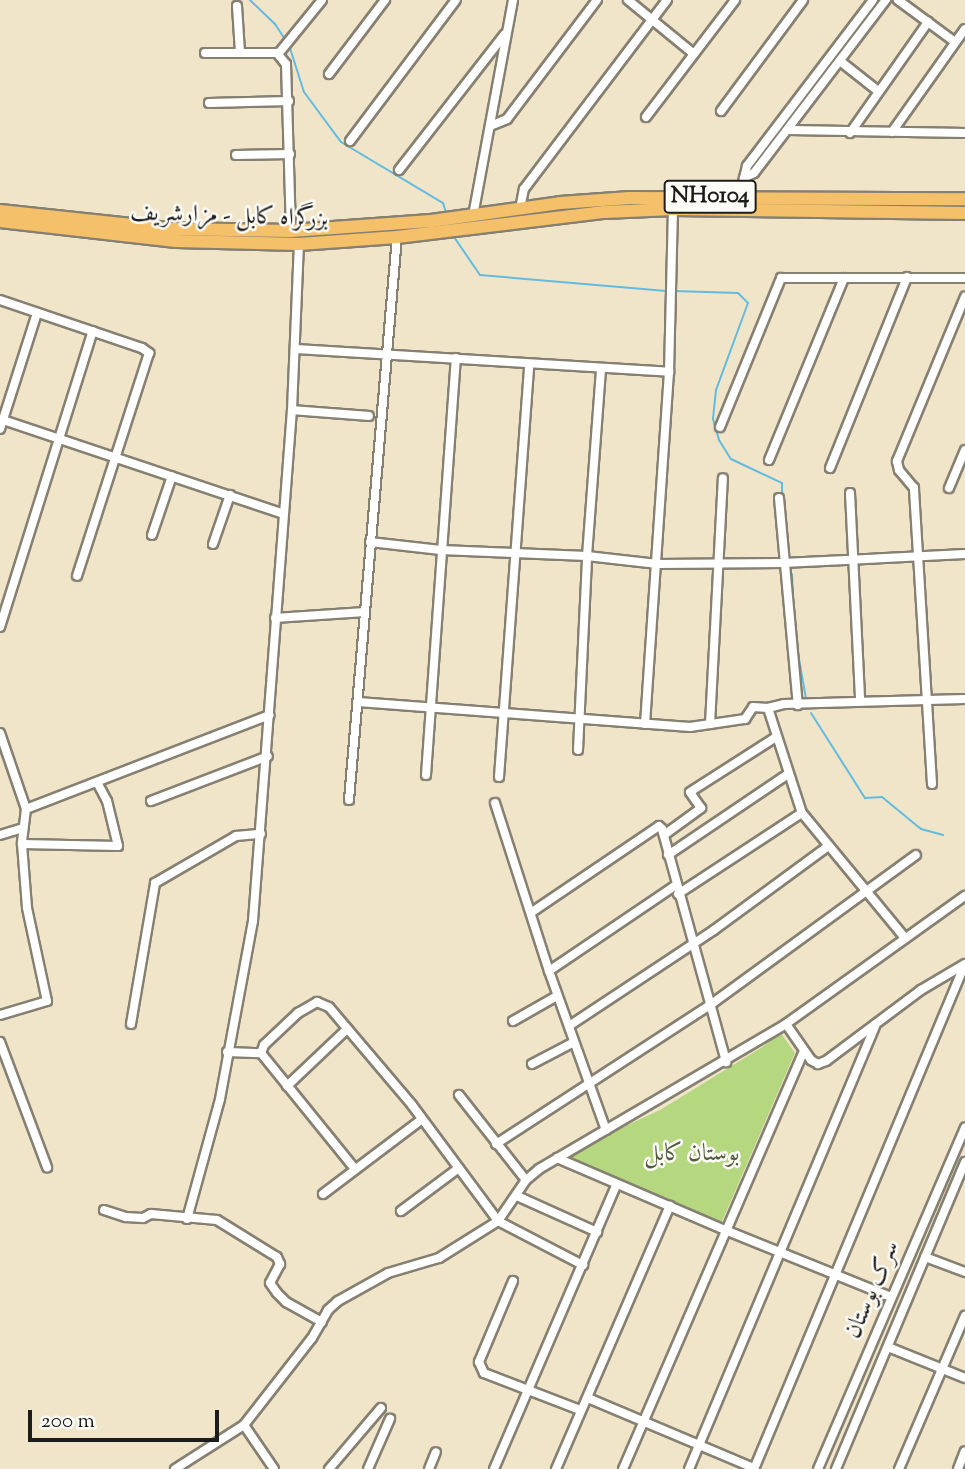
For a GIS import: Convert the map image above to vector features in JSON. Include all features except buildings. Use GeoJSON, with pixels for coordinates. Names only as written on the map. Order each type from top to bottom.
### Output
{"type":"FeatureCollection","features":[{"type":"Feature","properties":{"kind":"highway","name":"NH0104"},"geometry":{"type":"LineString","coordinates":[[457,223],[473,215],[520,209],[630,204],[965,199]]}},
{"type":"Feature","properties":{"kind":"highway","name":"NH0104"},"geometry":{"type":"LineString","coordinates":[[457,223],[630,204],[673,209],[738,203],[965,214]]}},
{"type":"Feature","properties":{"kind":"highway","name":"بزرگراه کابل - مزارشریف"},"geometry":{"type":"LineString","coordinates":[[1,221],[112,229],[292,231],[305,239]]}},
{"type":"Feature","properties":{"kind":"highway","name":"بزرگراه کابل - مزارشریف"},"geometry":{"type":"LineString","coordinates":[[112,229],[176,241],[305,239],[392,233],[457,223]]}},
{"type":"Feature","properties":{"kind":"street"},"geometry":{"type":"LineString","coordinates":[[205,53],[281,52],[322,0]]}},
{"type":"Feature","properties":{"kind":"street"},"geometry":{"type":"LineString","coordinates":[[329,74],[385,0]]}},
{"type":"Feature","properties":{"kind":"street"},"geometry":{"type":"LineString","coordinates":[[350,141],[456,0]]}},
{"type":"Feature","properties":{"kind":"street"},"geometry":{"type":"LineString","coordinates":[[473,215],[513,0]]}},
{"type":"Feature","properties":{"kind":"street"},"geometry":{"type":"LineString","coordinates":[[490,126],[507,119],[597,0]]}},
{"type":"Feature","properties":{"kind":"street"},"geometry":{"type":"LineString","coordinates":[[628,0],[694,54]]}},
{"type":"Feature","properties":{"kind":"street"},"geometry":{"type":"LineString","coordinates":[[520,209],[524,189],[667,0]]}},
{"type":"Feature","properties":{"kind":"street"},"geometry":{"type":"LineString","coordinates":[[646,117],[735,0]]}},
{"type":"Feature","properties":{"kind":"street"},"geometry":{"type":"LineString","coordinates":[[721,111],[803,0]]}},
{"type":"Feature","properties":{"kind":"street"},"geometry":{"type":"LineString","coordinates":[[738,203],[747,166],[873,0]]}},
{"type":"Feature","properties":{"kind":"street"},"geometry":{"type":"LineString","coordinates":[[744,178],[754,173],[789,130],[886,0]]}},
{"type":"Feature","properties":{"kind":"street"},"geometry":{"type":"LineString","coordinates":[[898,0],[955,43]]}},
{"type":"Feature","properties":{"kind":"street"},"geometry":{"type":"LineString","coordinates":[[237,6],[240,52]]}},
{"type":"Feature","properties":{"kind":"street"},"geometry":{"type":"LineString","coordinates":[[850,133],[928,22]]}},
{"type":"Feature","properties":{"kind":"street"},"geometry":{"type":"LineString","coordinates":[[892,132],[965,29]]}},
{"type":"Feature","properties":{"kind":"street"},"geometry":{"type":"LineString","coordinates":[[399,170],[506,32]]}},
{"type":"Feature","properties":{"kind":"street"},"geometry":{"type":"LineString","coordinates":[[281,52],[287,67],[292,231]]}},
{"type":"Feature","properties":{"kind":"street"},"geometry":{"type":"LineString","coordinates":[[840,61],[878,91]]}},
{"type":"Feature","properties":{"kind":"street"},"geometry":{"type":"LineString","coordinates":[[209,103],[289,101]]}},
{"type":"Feature","properties":{"kind":"street"},"geometry":{"type":"LineString","coordinates":[[789,130],[850,133],[964,131]]}},
{"type":"Feature","properties":{"kind":"street"},"geometry":{"type":"LineString","coordinates":[[774,131],[783,137]]}},
{"type":"Feature","properties":{"kind":"street"},"geometry":{"type":"LineString","coordinates":[[236,155],[290,154]]}},
{"type":"Feature","properties":{"kind":"street"},"geometry":{"type":"LineString","coordinates":[[645,724],[669,372],[673,209]]}},
{"type":"Feature","properties":{"kind":"street"},"geometry":{"type":"LineString","coordinates":[[349,800],[387,353],[392,233]]}},
{"type":"Feature","properties":{"kind":"street"},"geometry":{"type":"LineString","coordinates":[[187,1219],[220,1099],[253,921],[268,756],[275,618],[305,239]]}},
{"type":"Feature","properties":{"kind":"street"},"geometry":{"type":"LineString","coordinates":[[830,468],[908,277]]}},
{"type":"Feature","properties":{"kind":"street"},"geometry":{"type":"LineString","coordinates":[[720,427],[781,278],[965,278]]}},
{"type":"Feature","properties":{"kind":"street"},"geometry":{"type":"LineString","coordinates":[[769,460],[844,278]]}},
{"type":"Feature","properties":{"kind":"street"},"geometry":{"type":"LineString","coordinates":[[932,784],[929,700],[914,488],[898,470],[898,454],[965,297]]}},
{"type":"Feature","properties":{"kind":"street"},"geometry":{"type":"LineString","coordinates":[[0,300],[149,353],[76,576]]}},
{"type":"Feature","properties":{"kind":"street"},"geometry":{"type":"LineString","coordinates":[[0,429],[37,313]]}},
{"type":"Feature","properties":{"kind":"street"},"geometry":{"type":"LineString","coordinates":[[0,627],[93,331]]}},
{"type":"Feature","properties":{"kind":"street"},"geometry":{"type":"LineString","coordinates":[[296,349],[669,372]]}},
{"type":"Feature","properties":{"kind":"street"},"geometry":{"type":"LineString","coordinates":[[426,775],[456,358]]}},
{"type":"Feature","properties":{"kind":"street"},"geometry":{"type":"LineString","coordinates":[[499,777],[529,364]]}},
{"type":"Feature","properties":{"kind":"street"},"geometry":{"type":"LineString","coordinates":[[578,750],[587,556],[601,369]]}},
{"type":"Feature","properties":{"kind":"street"},"geometry":{"type":"LineString","coordinates":[[292,410],[369,416]]}},
{"type":"Feature","properties":{"kind":"street"},"geometry":{"type":"LineString","coordinates":[[2,419],[284,514]]}},
{"type":"Feature","properties":{"kind":"street"},"geometry":{"type":"LineString","coordinates":[[948,488],[963,461],[965,450]]}},
{"type":"Feature","properties":{"kind":"street"},"geometry":{"type":"LineString","coordinates":[[152,535],[172,476]]}},
{"type":"Feature","properties":{"kind":"street"},"geometry":{"type":"LineString","coordinates":[[710,724],[723,478]]}},
{"type":"Feature","properties":{"kind":"street"},"geometry":{"type":"LineString","coordinates":[[850,494],[860,701]]}},
{"type":"Feature","properties":{"kind":"street"},"geometry":{"type":"LineString","coordinates":[[213,544],[230,495]]}},
{"type":"Feature","properties":{"kind":"street"},"geometry":{"type":"LineString","coordinates":[[779,498],[798,705]]}},
{"type":"Feature","properties":{"kind":"street"},"geometry":{"type":"LineString","coordinates":[[370,542],[441,550],[587,556],[658,564],[783,563],[965,554]]}},
{"type":"Feature","properties":{"kind":"street"},"geometry":{"type":"LineString","coordinates":[[275,618],[365,612]]}},
{"type":"Feature","properties":{"kind":"street"},"geometry":{"type":"LineString","coordinates":[[358,702],[690,727],[746,719],[752,708],[784,704],[965,699]]}},
{"type":"Feature","properties":{"kind":"street"},"geometry":{"type":"LineString","coordinates":[[768,708],[802,813],[827,847],[905,938]]}},
{"type":"Feature","properties":{"kind":"street"},"geometry":{"type":"LineString","coordinates":[[26,809],[269,715]]}},
{"type":"Feature","properties":{"kind":"street"},"geometry":{"type":"LineString","coordinates":[[0,733],[26,809],[22,844],[27,908],[47,1001],[0,1015]]}},
{"type":"Feature","properties":{"kind":"street"},"geometry":{"type":"LineString","coordinates":[[664,835],[701,808],[690,792],[776,737]]}},
{"type":"Feature","properties":{"kind":"street"},"geometry":{"type":"LineString","coordinates":[[151,801],[268,756]]}},
{"type":"Feature","properties":{"kind":"street"},"geometry":{"type":"LineString","coordinates":[[668,855],[788,774]]}},
{"type":"Feature","properties":{"kind":"street"},"geometry":{"type":"LineString","coordinates":[[22,844],[118,846],[107,801],[97,782]]}},
{"type":"Feature","properties":{"kind":"street"},"geometry":{"type":"LineString","coordinates":[[495,803],[557,996],[606,1130]]}},
{"type":"Feature","properties":{"kind":"street"},"geometry":{"type":"LineString","coordinates":[[678,894],[802,813]]}},
{"type":"Feature","properties":{"kind":"street"},"geometry":{"type":"LineString","coordinates":[[532,912],[659,826],[664,835],[708,1006],[726,1062]]}},
{"type":"Feature","properties":{"kind":"street"},"geometry":{"type":"LineString","coordinates":[[0,835],[23,828]]}},
{"type":"Feature","properties":{"kind":"street"},"geometry":{"type":"LineString","coordinates":[[131,1024],[155,883],[236,836],[261,834]]}},
{"type":"Feature","properties":{"kind":"street"},"geometry":{"type":"LineString","coordinates":[[569,1026],[827,847]]}},
{"type":"Feature","properties":{"kind":"street"},"geometry":{"type":"LineString","coordinates":[[496,1144],[589,1086],[632,1053],[708,1006],[916,855]]}},
{"type":"Feature","properties":{"kind":"street"},"geometry":{"type":"LineString","coordinates":[[549,971],[676,885]]}},
{"type":"Feature","properties":{"kind":"street"},"geometry":{"type":"LineString","coordinates":[[175,1469],[244,1425],[332,1306],[388,1273],[439,1258],[498,1221],[526,1180],[557,1158],[726,1062],[786,1024],[965,896]]}},
{"type":"Feature","properties":{"kind":"street"},"geometry":{"type":"LineString","coordinates":[[786,1024],[803,1052],[818,1063],[826,1061],[921,990],[965,964]]}},
{"type":"Feature","properties":{"kind":"street"},"geometry":{"type":"LineString","coordinates":[[588,1398],[754,1468],[965,964]]}},
{"type":"Feature","properties":{"kind":"street"},"geometry":{"type":"LineString","coordinates":[[513,1021],[557,996]]}},
{"type":"Feature","properties":{"kind":"street"},"geometry":{"type":"LineString","coordinates":[[261,1054],[281,1028],[317,1002],[329,1007],[422,1119],[498,1221],[583,1265]]}},
{"type":"Feature","properties":{"kind":"street"},"geometry":{"type":"LineString","coordinates":[[689,1469],[875,1027]]}},
{"type":"Feature","properties":{"kind":"street"},"geometry":{"type":"LineString","coordinates":[[287,1086],[347,1029]]}},
{"type":"Feature","properties":{"kind":"street"},"geometry":{"type":"LineString","coordinates":[[0,1042],[47,1167]]}},
{"type":"Feature","properties":{"kind":"street"},"geometry":{"type":"LineString","coordinates":[[531,1064],[574,1042]]}},
{"type":"Feature","properties":{"kind":"street"},"geometry":{"type":"LineString","coordinates":[[227,1052],[261,1054],[355,1168]]}},
{"type":"Feature","properties":{"kind":"street"},"geometry":{"type":"LineString","coordinates":[[623,1469],[803,1052]]}},
{"type":"Feature","properties":{"kind":"street"},"geometry":{"type":"LineString","coordinates":[[459,1095],[526,1180]]}},
{"type":"Feature","properties":{"kind":"street"},"geometry":{"type":"LineString","coordinates":[[323,1194],[422,1119]]}},
{"type":"Feature","properties":{"kind":"street","name":"سرک بوستان"},"geometry":{"type":"LineString","coordinates":[[818,1469],[965,1127]]}},
{"type":"Feature","properties":{"kind":"street"},"geometry":{"type":"LineString","coordinates":[[557,1158],[891,1297]]}},
{"type":"Feature","properties":{"kind":"street","name":"سرک بوستان"},"geometry":{"type":"LineString","coordinates":[[836,1469],[965,1162]]}},
{"type":"Feature","properties":{"kind":"street"},"geometry":{"type":"LineString","coordinates":[[401,1210],[459,1168]]}},
{"type":"Feature","properties":{"kind":"street"},"geometry":{"type":"LineString","coordinates":[[494,1469],[617,1184]]}},
{"type":"Feature","properties":{"kind":"street"},"geometry":{"type":"LineString","coordinates":[[517,1196],[597,1232]]}},
{"type":"Feature","properties":{"kind":"street"},"geometry":{"type":"LineString","coordinates":[[556,1469],[670,1206]]}},
{"type":"Feature","properties":{"kind":"street"},"geometry":{"type":"LineString","coordinates":[[104,1210],[126,1217],[143,1218],[152,1214],[218,1220],[277,1257],[280,1264],[270,1283],[286,1302],[322,1322]]}},
{"type":"Feature","properties":{"kind":"street"},"geometry":{"type":"LineString","coordinates":[[925,1257],[965,1272]]}},
{"type":"Feature","properties":{"kind":"street"},"geometry":{"type":"LineString","coordinates":[[513,1281],[479,1362],[484,1373],[580,1410]]}},
{"type":"Feature","properties":{"kind":"street"},"geometry":{"type":"LineString","coordinates":[[886,1310],[900,1316]]}},
{"type":"Feature","properties":{"kind":"street"},"geometry":{"type":"LineString","coordinates":[[899,1469],[965,1316]]}},
{"type":"Feature","properties":{"kind":"street"},"geometry":{"type":"LineString","coordinates":[[888,1347],[965,1378]]}},
{"type":"Feature","properties":{"kind":"street"},"geometry":{"type":"LineString","coordinates":[[329,1469],[381,1408]]}},
{"type":"Feature","properties":{"kind":"street"},"geometry":{"type":"LineString","coordinates":[[368,1469],[390,1419]]}},
{"type":"Feature","properties":{"kind":"street"},"geometry":{"type":"LineString","coordinates":[[244,1425],[274,1469]]}},
{"type":"Feature","properties":{"kind":"street"},"geometry":{"type":"LineString","coordinates":[[958,1469],[965,1451]]}},
{"type":"Feature","properties":{"kind":"street"},"geometry":{"type":"LineString","coordinates":[[429,1469],[436,1452]]}},
{"type":"Feature","properties":{"kind":"green space","name":"بوستان کابل"},"geometry":{"type":"Polygon","coordinates":[[[780,1032],[795,1053],[720,1226],[566,1160],[621,1128],[660,1110],[764,1046],[780,1032]]]}},
{"type":"Feature","properties":{"kind":"waterway"},"geometry":{"type":"LineString","coordinates":[[250,0],[275,24],[286,41]]}},
{"type":"Feature","properties":{"kind":"waterway"},"geometry":{"type":"LineString","coordinates":[[289,45],[304,92],[341,142],[443,203],[446,212]]}},
{"type":"Feature","properties":{"kind":"waterway"},"geometry":{"type":"LineString","coordinates":[[454,237],[480,275],[666,291]]}},
{"type":"Feature","properties":{"kind":"waterway"},"geometry":{"type":"LineString","coordinates":[[673,291],[738,293],[748,303],[716,390],[713,419],[719,440],[731,459],[782,483],[782,496]]}},
{"type":"Feature","properties":{"kind":"waterway"},"geometry":{"type":"LineString","coordinates":[[787,540],[788,553]]}},
{"type":"Feature","properties":{"kind":"waterway"},"geometry":{"type":"LineString","coordinates":[[792,574],[794,622]]}},
{"type":"Feature","properties":{"kind":"waterway"},"geometry":{"type":"LineString","coordinates":[[796,642],[806,699]]}},
{"type":"Feature","properties":{"kind":"waterway"},"geometry":{"type":"LineString","coordinates":[[811,713],[865,798],[882,797],[921,829],[943,835]]}}]}
